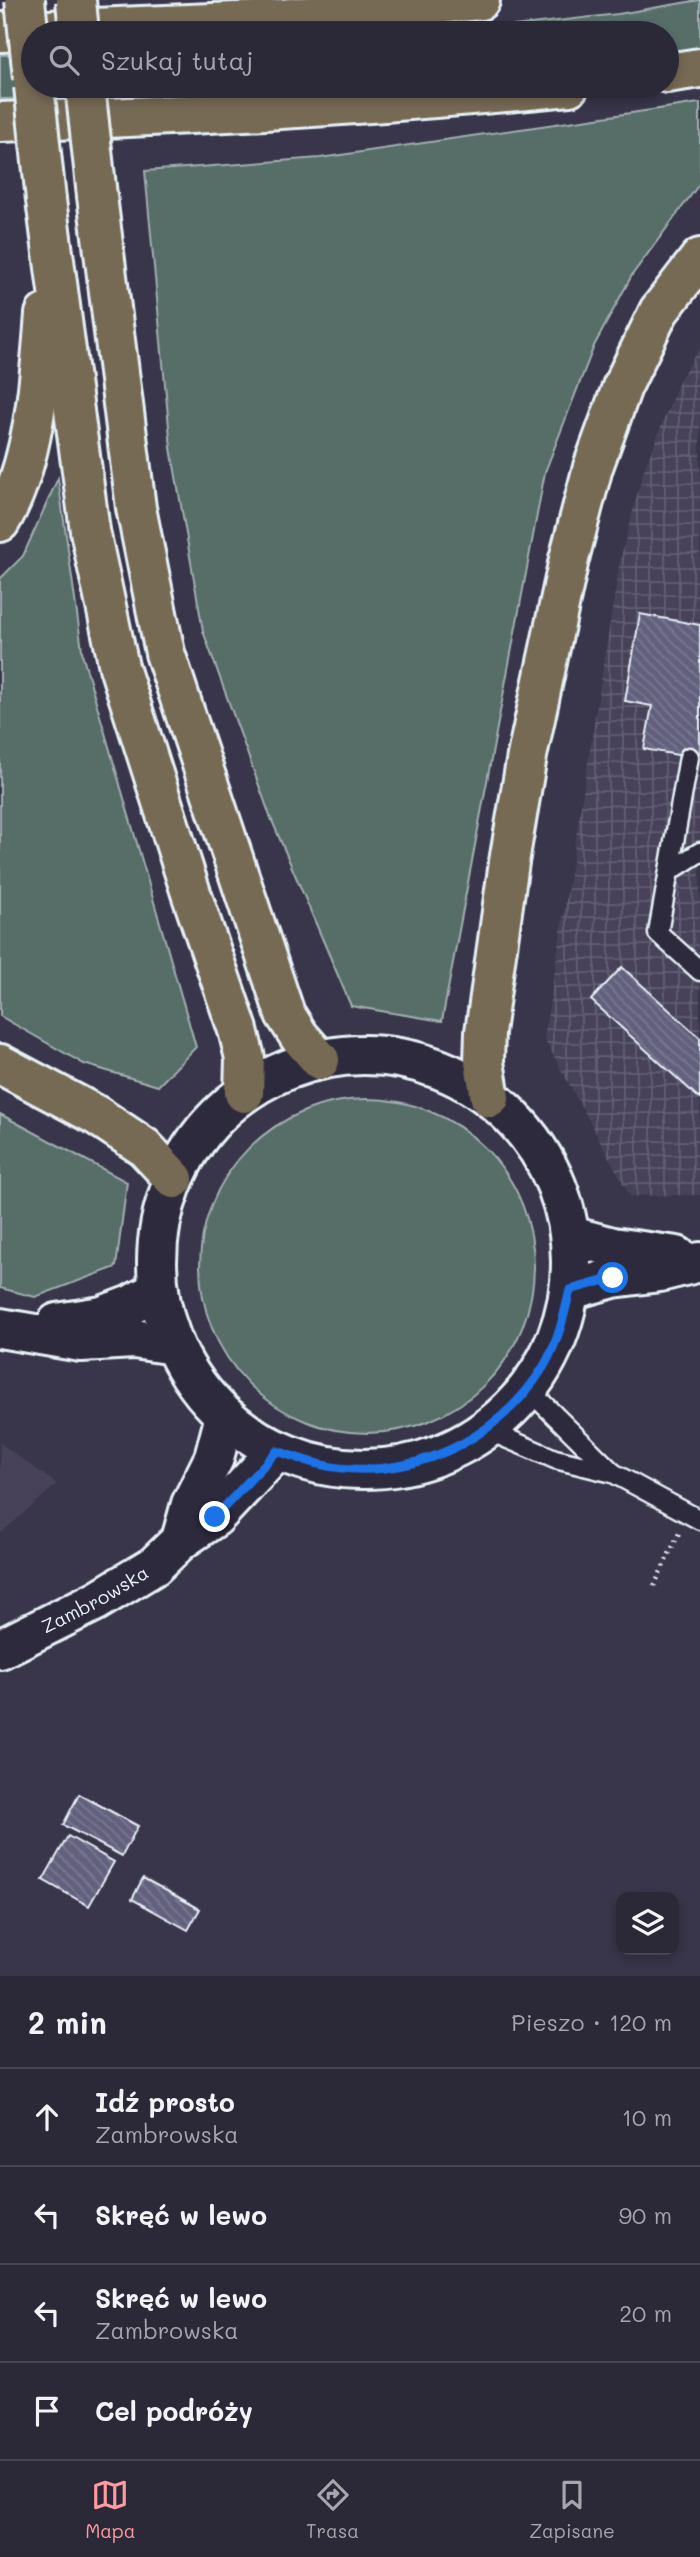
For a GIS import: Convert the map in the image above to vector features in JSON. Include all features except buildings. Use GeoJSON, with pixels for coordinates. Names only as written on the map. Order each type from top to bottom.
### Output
{"type":"FeatureCollection","features":[{"type":"Feature","properties":{"kind":"highway"},"geometry":{"type":"LineString","coordinates":[[25,0],[27,21]]}},
{"type":"Feature","properties":{"kind":"highway"},"geometry":{"type":"LineString","coordinates":[[76,0],[78,21]]}},
{"type":"Feature","properties":{"kind":"highway"},"geometry":{"type":"LineString","coordinates":[[259,21],[480,0]]}},
{"type":"Feature","properties":{"kind":"highway"},"geometry":{"type":"LineString","coordinates":[[0,32],[21,31]]}},
{"type":"Feature","properties":{"kind":"highway"},"geometry":{"type":"LineString","coordinates":[[679,71],[700,68]]}},
{"type":"Feature","properties":{"kind":"highway"},"geometry":{"type":"LineString","coordinates":[[35,98],[46,200],[90,531],[119,667],[238,1030],[245,1058],[244,1093]]}},
{"type":"Feature","properties":{"kind":"highway"},"geometry":{"type":"LineString","coordinates":[[86,98],[136,508],[165,653],[285,1014],[299,1036],[320,1060]]}},
{"type":"Feature","properties":{"kind":"highway"},"geometry":{"type":"LineString","coordinates":[[0,122],[192,116],[447,98]]}},
{"type":"Feature","properties":{"kind":"highway"},"geometry":{"type":"LineString","coordinates":[[0,522],[10,505],[38,396],[46,305],[46,200]]}},
{"type":"Feature","properties":{"kind":"highway"},"geometry":{"type":"LineString","coordinates":[[491,1098],[484,1062],[485,1032],[507,875],[527,756],[569,559],[593,467],[622,387],[659,311],[700,258]]}},
{"type":"Feature","properties":{"kind":"highway"},"geometry":{"type":"LineString","coordinates":[[0,1064],[96,1115],[144,1147],[174,1179]]}},
{"type":"Feature","properties":{"kind":"main road"},"geometry":{"type":"LineString","coordinates":[[356,1056],[392,1057],[427,1065],[460,1079],[491,1098],[515,1120],[535,1145],[552,1174],[563,1204],[570,1236],[570,1290],[561,1328],[545,1363],[528,1389],[487,1430],[448,1452],[406,1465],[363,1469],[319,1464],[277,1451],[249,1435],[225,1416],[195,1383],[173,1345],[158,1290],[158,1234],[174,1179],[203,1131],[244,1093],[281,1073],[320,1060],[356,1056]]}},
{"type":"Feature","properties":{"kind":"main road"},"geometry":{"type":"LineString","coordinates":[[570,1236],[613,1248],[660,1252],[700,1261]]}},
{"type":"Feature","properties":{"kind":"main road"},"geometry":{"type":"LineString","coordinates":[[570,1290],[613,1278],[660,1272],[700,1261]]}},
{"type":"Feature","properties":{"kind":"main road"},"geometry":{"type":"LineString","coordinates":[[14,1329],[102,1316],[131,1305],[158,1290]]}},
{"type":"Feature","properties":{"kind":"main road"},"geometry":{"type":"LineString","coordinates":[[14,1329],[81,1342],[134,1339],[173,1345]]}},
{"type":"Feature","properties":{"kind":"main road"},"geometry":{"type":"LineString","coordinates":[[181,1540],[191,1504],[214,1458],[225,1416]]}},
{"type":"Feature","properties":{"kind":"main road","name":"Zambrowska"},"geometry":{"type":"LineString","coordinates":[[0,1648],[96,1601],[154,1566],[181,1540],[215,1517],[277,1451]]}},
{"type":"Feature","properties":{"kind":"lane"},"geometry":{"type":"LineString","coordinates":[[689,757],[659,933],[700,971]]}},
{"type":"Feature","properties":{"kind":"lane"},"geometry":{"type":"LineString","coordinates":[[670,871],[700,852]]}},
{"type":"Feature","properties":{"kind":"lane"},"geometry":{"type":"LineString","coordinates":[[528,1389],[613,1473]]}},
{"type":"Feature","properties":{"kind":"lane"},"geometry":{"type":"LineString","coordinates":[[487,1430],[555,1459],[613,1473],[694,1516]]}},
{"type":"Feature","properties":{"kind":"path"},"geometry":{"type":"LineString","coordinates":[[654,1586],[694,1516]]}},
{"type":"Feature","properties":{"kind":"shaded area"},"geometry":{"type":"Polygon","coordinates":[[[700,347],[700,1195],[630,1196],[544,1038],[620,560],[643,472],[680,379],[700,347]]]}},
{"type":"Feature","properties":{"kind":"shaded area"},"geometry":{"type":"Polygon","coordinates":[[[0,1443],[57,1484],[0,1534],[0,1443]]]}},
{"type":"Feature","properties":{"kind":"green space"},"geometry":{"type":"Polygon","coordinates":[[[700,0],[700,50],[679,54],[679,21],[557,21],[700,0]]]}},
{"type":"Feature","properties":{"kind":"green space"},"geometry":{"type":"Polygon","coordinates":[[[21,54],[21,98],[61,98],[0,99],[0,55],[21,54]]]}},
{"type":"Feature","properties":{"kind":"green space"},"geometry":{"type":"Polygon","coordinates":[[[700,103],[700,183],[632,275],[594,346],[545,472],[442,1021],[351,1006],[270,816],[203,631],[171,448],[145,171],[320,158],[700,103]]]}},
{"type":"Feature","properties":{"kind":"green space"},"geometry":{"type":"Polygon","coordinates":[[[58,478],[83,657],[196,1047],[158,1086],[84,1064],[0,1016],[0,579],[23,556],[58,478]]]}},
{"type":"Feature","properties":{"kind":"green space"},"geometry":{"type":"Polygon","coordinates":[[[367,1099],[400,1102],[431,1112],[460,1127],[485,1148],[506,1173],[521,1202],[531,1233],[534,1266],[531,1299],[521,1330],[506,1359],[485,1384],[460,1405],[431,1420],[400,1430],[367,1433],[334,1430],[303,1420],[274,1405],[249,1384],[228,1359],[213,1330],[203,1299],[200,1266],[203,1233],[213,1202],[228,1173],[249,1148],[274,1127],[303,1112],[334,1102],[367,1099]]]}},
{"type":"Feature","properties":{"kind":"green space"},"geometry":{"type":"Polygon","coordinates":[[[0,1114],[127,1182],[116,1267],[35,1297],[0,1288],[0,1114]]]}},
{"type":"Feature","properties":{"kind":"route"},"geometry":{"type":"LineString","coordinates":[[215,1517],[277,1451],[319,1464],[363,1469],[406,1465],[448,1452],[487,1430],[528,1389],[545,1363],[561,1328],[570,1290],[613,1278]]}}]}
